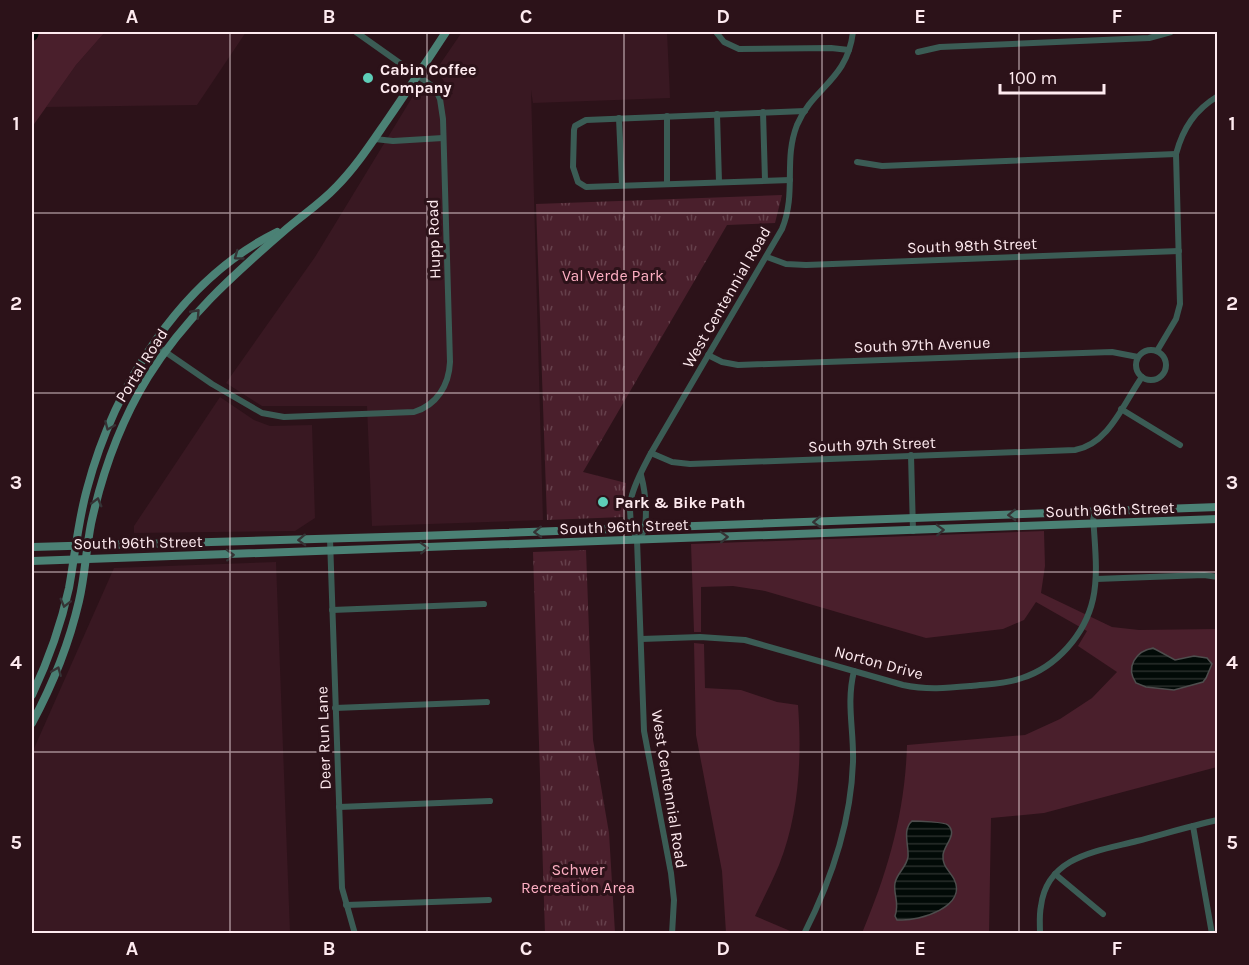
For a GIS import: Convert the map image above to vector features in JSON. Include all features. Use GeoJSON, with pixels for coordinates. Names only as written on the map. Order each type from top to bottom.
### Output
{"type":"FeatureCollection","features":[{"type":"Feature","properties":{"kind":"main road","name":"Portal Road"},"geometry":{"type":"LineString","coordinates":[[32,723],[51,685],[66,647],[79,603],[95,509],[111,455],[133,404],[165,352],[211,297],[335,189],[375,139],[446,32]]}},
{"type":"Feature","properties":{"kind":"main road","name":"Portal Road"},"geometry":{"type":"LineString","coordinates":[[32,695],[57,633],[68,590],[86,490],[103,440],[123,396],[154,344],[180,311],[218,273],[260,241],[289,227]]}},
{"type":"Feature","properties":{"kind":"main road","name":"South 96th Street"},"geometry":{"type":"LineString","coordinates":[[32,548],[645,528],[912,514],[1093,512],[1218,507]]}},
{"type":"Feature","properties":{"kind":"main road","name":"South 96th Street"},"geometry":{"type":"LineString","coordinates":[[32,561],[1218,519]]}},
{"type":"Feature","properties":{"kind":"street","name":"Hupp Road"},"geometry":{"type":"LineString","coordinates":[[165,352],[212,384],[262,413],[284,417],[414,412],[423,409],[440,394],[447,381],[450,362],[440,99],[435,88],[418,74],[356,32]]}},
{"type":"Feature","properties":{"kind":"street"},"geometry":{"type":"LineString","coordinates":[[716,32],[724,42],[739,49],[831,48],[849,50]]}},
{"type":"Feature","properties":{"kind":"street","name":"West Centennial Road"},"geometry":{"type":"LineString","coordinates":[[672,933],[674,900],[671,873],[645,731],[637,540],[632,528],[633,486],[767,257],[786,219],[790,199],[789,159],[792,142],[805,111],[842,67],[853,32]]}},
{"type":"Feature","properties":{"kind":"street"},"geometry":{"type":"LineString","coordinates":[[918,52],[940,47],[1149,38],[1171,32]]}},
{"type":"Feature","properties":{"kind":"street"},"geometry":{"type":"LineString","coordinates":[[1156,351],[1174,323],[1179,311],[1181,295],[1176,154],[1183,133],[1192,118],[1207,103],[1217,97]]}},
{"type":"Feature","properties":{"kind":"street"},"geometry":{"type":"LineString","coordinates":[[790,180],[586,187],[578,182],[573,167],[572,148],[575,126],[586,120],[805,111]]}},
{"type":"Feature","properties":{"kind":"street"},"geometry":{"type":"LineString","coordinates":[[763,112],[765,180]]}},
{"type":"Feature","properties":{"kind":"street"},"geometry":{"type":"LineString","coordinates":[[717,114],[719,182]]}},
{"type":"Feature","properties":{"kind":"street"},"geometry":{"type":"LineString","coordinates":[[666,116],[668,183]]}},
{"type":"Feature","properties":{"kind":"street"},"geometry":{"type":"LineString","coordinates":[[619,118],[622,185]]}},
{"type":"Feature","properties":{"kind":"street"},"geometry":{"type":"LineString","coordinates":[[375,139],[393,141],[443,138]]}},
{"type":"Feature","properties":{"kind":"street"},"geometry":{"type":"LineString","coordinates":[[856,162],[882,166],[1176,154]]}},
{"type":"Feature","properties":{"kind":"street","name":"South 98th Street"},"geometry":{"type":"LineString","coordinates":[[767,257],[786,264],[806,265],[1179,251]]}},
{"type":"Feature","properties":{"kind":"street"},"geometry":{"type":"LineString","coordinates":[[154,344],[165,352]]}},
{"type":"Feature","properties":{"kind":"street"},"geometry":{"type":"LineString","coordinates":[[1148,351],[1156,351],[1165,361],[1163,374],[1151,380],[1142,377],[1136,367],[1138,357],[1148,351]]}},
{"type":"Feature","properties":{"kind":"street","name":"South 97th Avenue"},"geometry":{"type":"LineString","coordinates":[[708,355],[726,363],[738,365],[1112,352],[1138,357]]}},
{"type":"Feature","properties":{"kind":"street"},"geometry":{"type":"LineString","coordinates":[[1142,377],[1121,409],[1180,445]]}},
{"type":"Feature","properties":{"kind":"street","name":"South 97th Street"},"geometry":{"type":"LineString","coordinates":[[651,453],[683,464],[1066,451],[1087,448],[1103,437],[1121,409]]}},
{"type":"Feature","properties":{"kind":"street"},"geometry":{"type":"LineString","coordinates":[[911,455],[913,531]]}},
{"type":"Feature","properties":{"kind":"street"},"geometry":{"type":"LineString","coordinates":[[637,540],[642,536],[645,528],[644,488],[641,475]]}},
{"type":"Feature","properties":{"kind":"street","name":"Norton Drive"},"geometry":{"type":"LineString","coordinates":[[641,639],[731,638],[922,689],[988,684],[1022,678],[1054,661],[1072,643],[1093,602],[1096,579],[1093,512]]}},
{"type":"Feature","properties":{"kind":"street","name":"Deer Run Lane"},"geometry":{"type":"LineString","coordinates":[[330,539],[342,888],[355,933]]}},
{"type":"Feature","properties":{"kind":"street"},"geometry":{"type":"LineString","coordinates":[[1096,579],[1204,575],[1218,577]]}},
{"type":"Feature","properties":{"kind":"street"},"geometry":{"type":"LineString","coordinates":[[332,610],[484,604]]}},
{"type":"Feature","properties":{"kind":"street"},"geometry":{"type":"LineString","coordinates":[[804,933],[824,893],[847,811],[852,764],[849,698],[855,671]]}},
{"type":"Feature","properties":{"kind":"street"},"geometry":{"type":"LineString","coordinates":[[335,708],[487,702]]}},
{"type":"Feature","properties":{"kind":"street"},"geometry":{"type":"LineString","coordinates":[[339,807],[490,801]]}},
{"type":"Feature","properties":{"kind":"street"},"geometry":{"type":"LineString","coordinates":[[1040,933],[1041,904],[1050,881],[1068,861],[1218,820]]}},
{"type":"Feature","properties":{"kind":"street"},"geometry":{"type":"LineString","coordinates":[[1193,826],[1212,933]]}},
{"type":"Feature","properties":{"kind":"street"},"geometry":{"type":"LineString","coordinates":[[1055,874],[1103,914]]}},
{"type":"Feature","properties":{"kind":"street"},"geometry":{"type":"LineString","coordinates":[[346,905],[489,900]]}},
{"type":"Feature","properties":{"kind":"shaded area"},"geometry":{"type":"Polygon","coordinates":[[[105,32],[246,32],[197,105],[46,107],[76,65],[105,32]]]}},
{"type":"Feature","properties":{"kind":"shaded area"},"geometry":{"type":"Polygon","coordinates":[[[462,32],[667,32],[670,98],[533,103],[531,90],[543,520],[372,526],[367,406],[262,406],[226,383],[315,257],[413,96],[453,94],[436,70],[462,32]]]}},
{"type":"Feature","properties":{"kind":"shaded area"},"geometry":{"type":"Polygon","coordinates":[[[220,397],[254,420],[270,426],[312,425],[315,518],[295,531],[134,533],[134,526],[220,397]]]}},
{"type":"Feature","properties":{"kind":"shaded area"},"geometry":{"type":"Polygon","coordinates":[[[276,562],[290,933],[32,933],[32,753],[114,568],[276,562]]]}},
{"type":"Feature","properties":{"kind":"shaded area"},"geometry":{"type":"Polygon","coordinates":[[[1153,648],[1175,660],[1194,656],[1207,658],[1212,664],[1203,682],[1174,690],[1146,687],[1136,683],[1132,666],[1137,656],[1153,648]]]}},
{"type":"Feature","properties":{"kind":"shaded area"},"geometry":{"type":"Polygon","coordinates":[[[912,821],[942,823],[951,828],[951,836],[943,859],[954,879],[956,889],[948,905],[939,910],[918,918],[897,920],[895,883],[907,861],[907,829],[912,821]]]}},
{"type":"Feature","properties":{"kind":"green space"},"geometry":{"type":"Polygon","coordinates":[[[32,32],[105,32],[76,65],[32,127],[32,32]]]}},
{"type":"Feature","properties":{"kind":"green space","name":"Val Verde Park"},"geometry":{"type":"Polygon","coordinates":[[[782,195],[775,223],[727,225],[583,472],[626,483],[623,517],[547,520],[536,204],[782,195]]]}},
{"type":"Feature","properties":{"kind":"green space"},"geometry":{"type":"Polygon","coordinates":[[[1044,531],[1045,566],[1041,593],[1112,627],[1139,630],[1217,629],[1217,767],[1044,813],[991,818],[989,933],[862,933],[880,887],[894,841],[903,794],[907,745],[1025,735],[1060,719],[1092,698],[1117,672],[1078,646],[1087,631],[1036,602],[1024,620],[1003,629],[926,638],[765,591],[733,586],[701,587],[701,632],[694,632],[691,544],[1044,531]]]}},
{"type":"Feature","properties":{"kind":"green space","name":"Schwer Recreation Area"},"geometry":{"type":"Polygon","coordinates":[[[586,550],[593,740],[609,833],[615,933],[545,933],[533,552],[586,550]]]}},
{"type":"Feature","properties":{"kind":"green space"},"geometry":{"type":"Polygon","coordinates":[[[694,643],[704,644],[705,688],[741,690],[777,702],[798,705],[800,745],[798,786],[791,826],[779,865],[755,916],[795,933],[726,933],[722,871],[696,735],[694,643]]]}},
{"type":"Feature","properties":{"kind":"place","name":"Cabin Coffee Company"},"geometry":{"type":"Point","coordinates":[368,78]}},
{"type":"Feature","properties":{"kind":"place","name":"Park & Bike Path"},"geometry":{"type":"Point","coordinates":[603,502]}}]}
